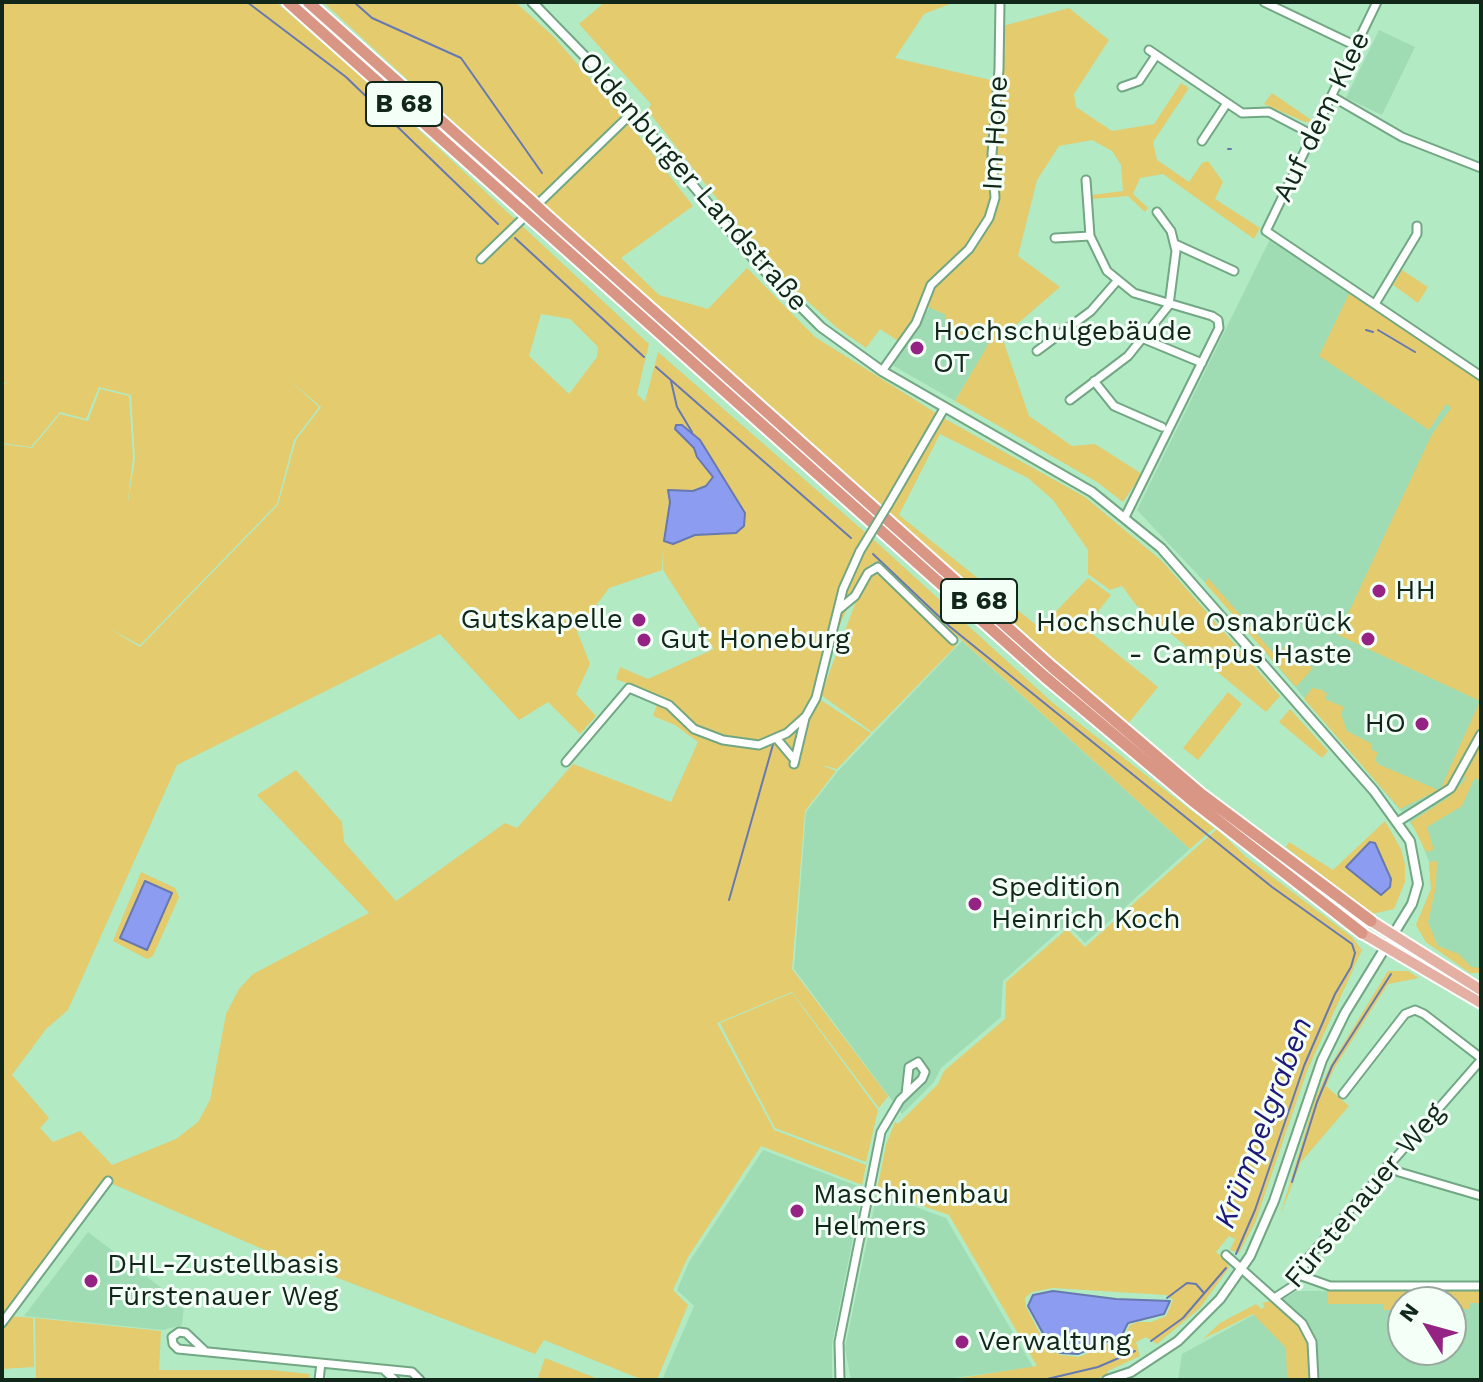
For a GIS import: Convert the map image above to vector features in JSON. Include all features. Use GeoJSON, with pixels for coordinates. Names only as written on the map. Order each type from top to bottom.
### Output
{"type":"FeatureCollection","features":[{"type":"Feature","properties":{"kind":"highway","name":"B 68"},"geometry":{"type":"LineString","coordinates":[[288,2],[535,222],[657,322]]}},
{"type":"Feature","properties":{"kind":"highway","name":"B 68"},"geometry":{"type":"LineString","coordinates":[[308,2],[529,199],[671,335],[1045,677],[1194,802],[1362,933]]}},
{"type":"Feature","properties":{"kind":"highway","name":"B 68"},"geometry":{"type":"LineString","coordinates":[[671,335],[1190,784],[1371,921]]}},
{"type":"Feature","properties":{"kind":"main road","name":"B 68"},"geometry":{"type":"LineString","coordinates":[[1371,921],[1481,990]]}},
{"type":"Feature","properties":{"kind":"main road","name":"B 68"},"geometry":{"type":"LineString","coordinates":[[1362,933],[1481,1003]]}},
{"type":"Feature","properties":{"kind":"street","name":"Oldenburger Landstraße"},"geometry":{"type":"LineString","coordinates":[[532,2],[633,112],[766,273],[821,327],[882,371],[1048,464],[1125,517],[1161,548],[1196,586],[1399,821],[1416,859],[1418,884],[1412,904],[1385,948]]}},
{"type":"Feature","properties":{"kind":"street","name":"Im Hone"},"geometry":{"type":"LineString","coordinates":[[882,371],[916,323],[931,285],[969,249],[989,218],[995,198],[992,154],[1000,50],[1000,2]]}},
{"type":"Feature","properties":{"kind":"street"},"geometry":{"type":"LineString","coordinates":[[1264,2],[1356,46]]}},
{"type":"Feature","properties":{"kind":"street","name":"Auf dem Klee"},"geometry":{"type":"LineString","coordinates":[[1375,304],[1268,232],[1377,2]]}},
{"type":"Feature","properties":{"kind":"street"},"geometry":{"type":"LineString","coordinates":[[1122,87],[1139,81],[1152,54],[1242,113],[1269,112],[1313,135]]}},
{"type":"Feature","properties":{"kind":"street"},"geometry":{"type":"LineString","coordinates":[[1333,97],[1402,137],[1481,168]]}},
{"type":"Feature","properties":{"kind":"street"},"geometry":{"type":"LineString","coordinates":[[1202,141],[1227,103]]}},
{"type":"Feature","properties":{"kind":"street"},"geometry":{"type":"LineString","coordinates":[[481,259],[633,112]]}},
{"type":"Feature","properties":{"kind":"street"},"geometry":{"type":"LineString","coordinates":[[1086,180],[1090,236],[1098,257],[1117,281],[1134,293],[1218,320],[1219,328],[1125,517]]}},
{"type":"Feature","properties":{"kind":"street"},"geometry":{"type":"LineString","coordinates":[[1070,400],[1144,339],[1169,305],[1176,264],[1175,244],[1166,222],[1157,212]]}},
{"type":"Feature","properties":{"kind":"street"},"geometry":{"type":"LineString","coordinates":[[1417,226],[1417,234],[1375,304],[1481,376]]}},
{"type":"Feature","properties":{"kind":"street"},"geometry":{"type":"LineString","coordinates":[[1055,238],[1090,236]]}},
{"type":"Feature","properties":{"kind":"street"},"geometry":{"type":"LineString","coordinates":[[1175,244],[1234,271]]}},
{"type":"Feature","properties":{"kind":"street"},"geometry":{"type":"LineString","coordinates":[[1037,351],[1091,311],[1117,281]]}},
{"type":"Feature","properties":{"kind":"street"},"geometry":{"type":"LineString","coordinates":[[1144,339],[1202,363]]}},
{"type":"Feature","properties":{"kind":"street"},"geometry":{"type":"LineString","coordinates":[[1094,381],[1114,406],[1162,427]]}},
{"type":"Feature","properties":{"kind":"street"},"geometry":{"type":"LineString","coordinates":[[775,740],[793,755],[794,764],[806,716],[824,671],[836,611],[860,551],[945,407]]}},
{"type":"Feature","properties":{"kind":"street"},"geometry":{"type":"LineString","coordinates":[[836,611],[855,596],[868,573],[878,567],[953,640]]}},
{"type":"Feature","properties":{"kind":"street"},"geometry":{"type":"LineString","coordinates":[[566,762],[629,688],[669,705],[688,725],[707,735],[742,744],[775,740],[806,716]]}},
{"type":"Feature","properties":{"kind":"street"},"geometry":{"type":"LineString","coordinates":[[1399,821],[1451,788],[1481,734]]}},
{"type":"Feature","properties":{"kind":"street","name":"Fürstenauer Weg"},"geometry":{"type":"LineString","coordinates":[[1107,1380],[1132,1376],[1164,1353],[1196,1325],[1242,1269],[1269,1214],[1322,1060],[1345,1013],[1385,948]]}},
{"type":"Feature","properties":{"kind":"street"},"geometry":{"type":"LineString","coordinates":[[1343,1094],[1405,1014],[1415,1010],[1481,1059]]}},
{"type":"Feature","properties":{"kind":"street","name":"Fürstenauer Weg"},"geometry":{"type":"LineString","coordinates":[[1242,1269],[1276,1297],[1287,1293],[1308,1258],[1481,1059]]}},
{"type":"Feature","properties":{"kind":"street"},"geometry":{"type":"LineString","coordinates":[[840,1380],[839,1342],[875,1157],[887,1121],[906,1094]]}},
{"type":"Feature","properties":{"kind":"street"},"geometry":{"type":"LineString","coordinates":[[1388,1164],[1399,1172],[1481,1196]]}},
{"type":"Feature","properties":{"kind":"street"},"geometry":{"type":"LineString","coordinates":[[2,1323],[108,1181]]}},
{"type":"Feature","properties":{"kind":"street"},"geometry":{"type":"LineString","coordinates":[[1226,1255],[1242,1269]]}},
{"type":"Feature","properties":{"kind":"street"},"geometry":{"type":"LineString","coordinates":[[1299,1275],[1330,1286],[1481,1286]]}},
{"type":"Feature","properties":{"kind":"street"},"geometry":{"type":"LineString","coordinates":[[1276,1297],[1309,1336],[1314,1380]]}},
{"type":"Feature","properties":{"kind":"street"},"geometry":{"type":"LineString","coordinates":[[205,1351],[412,1372],[420,1380]]}},
{"type":"Feature","properties":{"kind":"street"},"geometry":{"type":"LineString","coordinates":[[319,1380],[321,1363]]}},
{"type":"Feature","properties":{"kind":"street"},"geometry":{"type":"LineString","coordinates":[[385,1371],[395,1380]]}},
{"type":"Feature","properties":{"kind":"shaded area"},"geometry":{"type":"Polygon","coordinates":[[[2,2],[276,2],[375,89],[649,344],[637,394],[645,402],[658,352],[874,540],[1053,703],[1214,828],[1190,849],[955,634],[947,633],[873,563],[866,569],[825,656],[816,697],[871,733],[837,769],[821,765],[836,771],[805,811],[792,969],[888,1096],[879,1108],[792,992],[717,1023],[774,1130],[866,1165],[862,1185],[761,1146],[688,1257],[673,1290],[688,1305],[657,1380],[643,1380],[544,1340],[535,1354],[260,1248],[108,1182],[8,1316],[33,1318],[34,1367],[2,1369],[2,444],[32,448],[60,414],[88,421],[100,389],[129,396],[133,458],[127,508],[135,459],[131,395],[99,387],[86,419],[60,412],[31,447],[2,443],[2,385],[7,383],[2,383],[2,2]],[[541,314],[529,356],[569,394],[597,357],[598,347],[570,319],[541,314]],[[287,378],[319,407],[294,440],[277,504],[140,645],[108,628],[140,647],[278,505],[296,440],[321,407],[287,378]],[[662,548],[662,570],[609,588],[577,631],[590,664],[576,694],[596,716],[580,734],[548,702],[519,720],[440,634],[177,765],[68,1010],[46,1029],[12,1075],[49,1118],[40,1128],[53,1142],[80,1131],[112,1165],[176,1139],[198,1122],[210,1100],[226,1014],[239,989],[253,974],[369,913],[257,795],[296,770],[342,822],[344,842],[396,901],[505,823],[517,828],[573,764],[671,802],[698,742],[675,725],[653,716],[660,696],[616,679],[620,667],[648,679],[714,649],[663,570],[662,548]]]}},
{"type":"Feature","properties":{"kind":"shaded area"},"geometry":{"type":"Polygon","coordinates":[[[323,2],[515,2],[553,36],[622,115],[537,199],[323,2]]]}},
{"type":"Feature","properties":{"kind":"shaded area"},"geometry":{"type":"Polygon","coordinates":[[[605,2],[955,2],[924,14],[895,58],[995,81],[992,109],[998,111],[1003,26],[1069,8],[1109,40],[1074,94],[1076,107],[1112,131],[1154,124],[1181,83],[1189,88],[1153,142],[1157,160],[1189,182],[1202,163],[1208,161],[1223,182],[1215,199],[1260,228],[1254,239],[1163,174],[1140,178],[1133,194],[1148,208],[1145,212],[1128,196],[1092,199],[1092,195],[1123,191],[1121,165],[1112,151],[1092,140],[1059,146],[1037,180],[1018,256],[1060,287],[1008,332],[1004,343],[1029,416],[1072,446],[1095,444],[1142,474],[1123,502],[1097,482],[955,401],[995,333],[976,324],[961,338],[951,334],[945,329],[946,315],[920,303],[914,319],[898,341],[880,329],[866,348],[836,327],[795,290],[748,238],[648,111],[651,104],[579,24],[605,2]]]}},
{"type":"Feature","properties":{"kind":"shaded area"},"geometry":{"type":"Polygon","coordinates":[[[1379,30],[1415,47],[1382,115],[1346,98],[1379,30]]]}},
{"type":"Feature","properties":{"kind":"shaded area"},"geometry":{"type":"Polygon","coordinates":[[[1272,93],[1313,121],[1305,122],[1264,104],[1272,93]]]}},
{"type":"Feature","properties":{"kind":"shaded area"},"geometry":{"type":"Polygon","coordinates":[[[629,123],[693,206],[621,258],[659,295],[708,309],[747,268],[815,337],[947,420],[1085,497],[1162,561],[1280,696],[1266,712],[1136,605],[1122,586],[1110,590],[1088,574],[1088,550],[1053,500],[1028,478],[940,434],[899,515],[1040,628],[1088,578],[1111,595],[1085,628],[1158,687],[1127,725],[878,509],[880,505],[544,205],[629,123]]]}},
{"type":"Feature","properties":{"kind":"shaded area","name":"Hochschule Osnabrück - Campus Haste"},"geometry":{"type":"Polygon","coordinates":[[[1270,239],[1481,380],[1481,973],[1470,973],[1426,942],[1416,925],[1431,889],[1429,862],[1419,835],[1405,816],[1213,591],[1137,510],[1270,239]]]}},
{"type":"Feature","properties":{"kind":"shaded area"},"geometry":{"type":"Polygon","coordinates":[[[1402,270],[1428,287],[1418,303],[1393,285],[1402,270]]]}},
{"type":"Feature","properties":{"kind":"shaded area"},"geometry":{"type":"Polygon","coordinates":[[[1350,292],[1481,380],[1481,780],[1474,779],[1462,806],[1427,827],[1434,850],[1426,852],[1411,822],[1449,797],[1464,781],[1466,777],[1455,774],[1446,787],[1441,788],[1480,701],[1338,635],[1432,434],[1451,408],[1446,404],[1429,430],[1319,356],[1350,292]]]}},
{"type":"Feature","properties":{"kind":"shaded area"},"geometry":{"type":"Polygon","coordinates":[[[930,306],[996,333],[955,401],[892,365],[930,306]]]}},
{"type":"Feature","properties":{"kind":"shaded area"},"geometry":{"type":"Polygon","coordinates":[[[880,574],[956,646],[872,732],[821,695],[855,604],[873,575],[880,574]]]}},
{"type":"Feature","properties":{"kind":"shaded area"},"geometry":{"type":"Polygon","coordinates":[[[1208,578],[1277,657],[1286,645],[1313,659],[1309,665],[1313,668],[1296,687],[1205,583],[1208,578]]]}},
{"type":"Feature","properties":{"kind":"shaded area"},"geometry":{"type":"Polygon","coordinates":[[[962,641],[1190,849],[1085,943],[1067,924],[1003,981],[1001,1017],[941,1068],[934,1082],[902,1114],[794,969],[806,812],[838,771],[962,641]]]}},
{"type":"Feature","properties":{"kind":"shaded area"},"geometry":{"type":"Polygon","coordinates":[[[1312,688],[1322,690],[1327,694],[1325,699],[1344,707],[1341,714],[1347,731],[1372,744],[1371,749],[1378,753],[1375,759],[1378,764],[1438,790],[1400,809],[1304,699],[1312,688]]]}},
{"type":"Feature","properties":{"kind":"shaded area"},"geometry":{"type":"Polygon","coordinates":[[[1228,692],[1242,704],[1198,760],[1183,748],[1228,692]]]}},
{"type":"Feature","properties":{"kind":"shaded area"},"geometry":{"type":"Polygon","coordinates":[[[1290,709],[1328,751],[1322,758],[1279,722],[1290,709]]]}},
{"type":"Feature","properties":{"kind":"shaded area"},"geometry":{"type":"Polygon","coordinates":[[[1385,821],[1401,849],[1405,864],[1405,882],[1394,909],[1372,914],[1286,847],[1289,842],[1333,870],[1385,821]]]}},
{"type":"Feature","properties":{"kind":"shaded area"},"geometry":{"type":"Polygon","coordinates":[[[1217,829],[1246,857],[1352,937],[1362,950],[1307,1071],[1255,1223],[1239,1253],[1230,1250],[1235,1239],[1229,1236],[1216,1252],[1228,1261],[1229,1268],[1199,1309],[1157,1344],[1146,1337],[1136,1342],[1140,1356],[1108,1371],[1108,1375],[1091,1380],[947,1380],[1037,1366],[949,1215],[877,1190],[886,1145],[895,1122],[898,1124],[938,1084],[944,1071],[1005,1019],[1006,982],[1067,929],[1085,947],[1217,829]],[[1053,1288],[1032,1292],[1025,1298],[1026,1307],[1047,1347],[1060,1355],[1079,1357],[1124,1337],[1130,1325],[1166,1316],[1173,1300],[1166,1295],[1053,1288]]]}},
{"type":"Feature","properties":{"kind":"shaded area"},"geometry":{"type":"Polygon","coordinates":[[[1437,861],[1436,887],[1428,922],[1438,946],[1459,954],[1471,967],[1481,968],[1481,973],[1470,973],[1426,942],[1416,925],[1431,889],[1429,862],[1437,861]]]}},
{"type":"Feature","properties":{"kind":"shaded area"},"geometry":{"type":"Polygon","coordinates":[[[141,872],[175,888],[179,897],[153,956],[147,959],[113,941],[141,872]]]}},
{"type":"Feature","properties":{"kind":"shaded area"},"geometry":{"type":"Polygon","coordinates":[[[1388,971],[1408,971],[1419,978],[1388,984],[1335,1067],[1326,1086],[1349,1106],[1301,1162],[1280,1216],[1315,1099],[1331,1064],[1388,971]]]}},
{"type":"Feature","properties":{"kind":"shaded area"},"geometry":{"type":"Polygon","coordinates":[[[792,993],[878,1110],[866,1162],[775,1128],[720,1023],[792,993]]]}},
{"type":"Feature","properties":{"kind":"shaded area"},"geometry":{"type":"Polygon","coordinates":[[[763,1150],[863,1188],[832,1344],[832,1380],[662,1380],[694,1306],[677,1290],[689,1262],[763,1150]]]}},
{"type":"Feature","properties":{"kind":"shaded area"},"geometry":{"type":"Polygon","coordinates":[[[877,1193],[946,1218],[1033,1367],[941,1380],[851,1380],[845,1348],[877,1193]]]}},
{"type":"Feature","properties":{"kind":"shaded area"},"geometry":{"type":"Polygon","coordinates":[[[88,1232],[184,1305],[182,1325],[163,1330],[24,1316],[88,1232]]]}},
{"type":"Feature","properties":{"kind":"shaded area"},"geometry":{"type":"Polygon","coordinates":[[[1467,1290],[1481,1290],[1481,1380],[1178,1380],[1182,1354],[1297,1291],[1387,1291],[1387,1366],[1467,1366],[1467,1290]]]}},
{"type":"Feature","properties":{"kind":"shaded area"},"geometry":{"type":"Polygon","coordinates":[[[1467,1290],[1481,1290],[1481,1303],[1470,1303],[1467,1309],[1467,1290]]]}},
{"type":"Feature","properties":{"kind":"shaded area"},"geometry":{"type":"Polygon","coordinates":[[[1328,1291],[1387,1291],[1387,1310],[1384,1310],[1383,1304],[1328,1304],[1328,1291]]]}},
{"type":"Feature","properties":{"kind":"shaded area"},"geometry":{"type":"Polygon","coordinates":[[[1270,1301],[1280,1306],[1302,1331],[1310,1351],[1310,1380],[1287,1380],[1286,1348],[1253,1314],[1203,1339],[1220,1323],[1256,1304],[1261,1309],[1265,1307],[1262,1303],[1270,1301]]]}},
{"type":"Feature","properties":{"kind":"shaded area"},"geometry":{"type":"Polygon","coordinates":[[[35,1318],[161,1331],[159,1370],[271,1370],[310,1374],[309,1380],[36,1380],[35,1318]]]}},
{"type":"Feature","properties":{"kind":"shaded area"},"geometry":{"type":"Polygon","coordinates":[[[545,1358],[601,1380],[537,1380],[545,1358]]]}},
{"type":"Feature","properties":{"kind":"water"},"geometry":{"type":"Polygon","coordinates":[[[676,425],[682,425],[700,440],[745,513],[744,526],[736,533],[695,535],[673,544],[664,541],[670,502],[668,490],[693,491],[706,486],[713,477],[697,457],[694,448],[675,429],[676,425]]]}},
{"type":"Feature","properties":{"kind":"water"},"geometry":{"type":"Polygon","coordinates":[[[1370,842],[1375,843],[1391,879],[1390,887],[1381,895],[1346,867],[1370,842]]]}},
{"type":"Feature","properties":{"kind":"water"},"geometry":{"type":"Polygon","coordinates":[[[145,881],[172,893],[147,950],[120,938],[145,881]]]}},
{"type":"Feature","properties":{"kind":"water"},"geometry":{"type":"Polygon","coordinates":[[[1053,1291],[1116,1299],[1170,1301],[1164,1314],[1128,1323],[1122,1335],[1078,1354],[1060,1353],[1050,1346],[1028,1306],[1033,1295],[1053,1291]]]}},
{"type":"Feature","properties":{"kind":"waterway"},"geometry":{"type":"LineString","coordinates":[[247,2],[346,77],[498,224]]}},
{"type":"Feature","properties":{"kind":"waterway"},"geometry":{"type":"LineString","coordinates":[[354,2],[372,18],[461,58],[542,173]]}},
{"type":"Feature","properties":{"kind":"waterway"},"geometry":{"type":"LineString","coordinates":[[515,238],[644,357]]}},
{"type":"Feature","properties":{"kind":"waterway"},"geometry":{"type":"LineString","coordinates":[[1366,330],[1373,332]]}},
{"type":"Feature","properties":{"kind":"waterway"},"geometry":{"type":"LineString","coordinates":[[1378,330],[1415,352]]}},
{"type":"Feature","properties":{"kind":"waterway"},"geometry":{"type":"LineString","coordinates":[[656,367],[851,538]]}},
{"type":"Feature","properties":{"kind":"waterway"},"geometry":{"type":"LineString","coordinates":[[671,381],[677,407],[692,432]]}},
{"type":"Feature","properties":{"kind":"waterway"},"geometry":{"type":"LineString","coordinates":[[873,554],[949,626],[1272,887],[1352,944],[1355,953],[1351,967],[1335,994],[1304,1066],[1255,1210],[1236,1254]]}},
{"type":"Feature","properties":{"kind":"waterway"},"geometry":{"type":"LineString","coordinates":[[729,900],[774,741]]}},
{"type":"Feature","properties":{"kind":"waterway"},"geometry":{"type":"LineString","coordinates":[[1292,1182],[1317,1102],[1332,1066],[1391,974]]}},
{"type":"Feature","properties":{"kind":"waterway","name":"Krümpelgraben"},"geometry":{"type":"LineString","coordinates":[[1151,1341],[1183,1318],[1226,1268]]}},
{"type":"Feature","properties":{"kind":"waterway"},"geometry":{"type":"LineString","coordinates":[[1167,1298],[1187,1283],[1196,1284],[1204,1293]]}},
{"type":"Feature","properties":{"kind":"waterway","name":"Krümpelgraben"},"geometry":{"type":"LineString","coordinates":[[1043,1380],[1098,1367],[1135,1351]]}},
{"type":"Feature","properties":{"kind":"place","name":"Hochschulgebäude OT"},"geometry":{"type":"Point","coordinates":[917,348]}},
{"type":"Feature","properties":{"kind":"place","name":"HH"},"geometry":{"type":"Point","coordinates":[1379,591]}},
{"type":"Feature","properties":{"kind":"place","name":"Gutskapelle"},"geometry":{"type":"Point","coordinates":[639,620]}},
{"type":"Feature","properties":{"kind":"place","name":"Hochschule Osnabrück - Campus Haste"},"geometry":{"type":"Point","coordinates":[1368,639]}},
{"type":"Feature","properties":{"kind":"place","name":"Gut Honeburg"},"geometry":{"type":"Point","coordinates":[644,640]}},
{"type":"Feature","properties":{"kind":"place","name":"HO"},"geometry":{"type":"Point","coordinates":[1422,724]}},
{"type":"Feature","properties":{"kind":"place","name":"Spedition Heinrich Koch"},"geometry":{"type":"Point","coordinates":[975,904]}},
{"type":"Feature","properties":{"kind":"place","name":"Maschinenbau Helmers"},"geometry":{"type":"Point","coordinates":[797,1211]}},
{"type":"Feature","properties":{"kind":"place","name":"DHL-Zustellbasis Fürstenauer Weg"},"geometry":{"type":"Point","coordinates":[91,1281]}},
{"type":"Feature","properties":{"kind":"place","name":"Verwaltung"},"geometry":{"type":"Point","coordinates":[962,1342]}}]}
